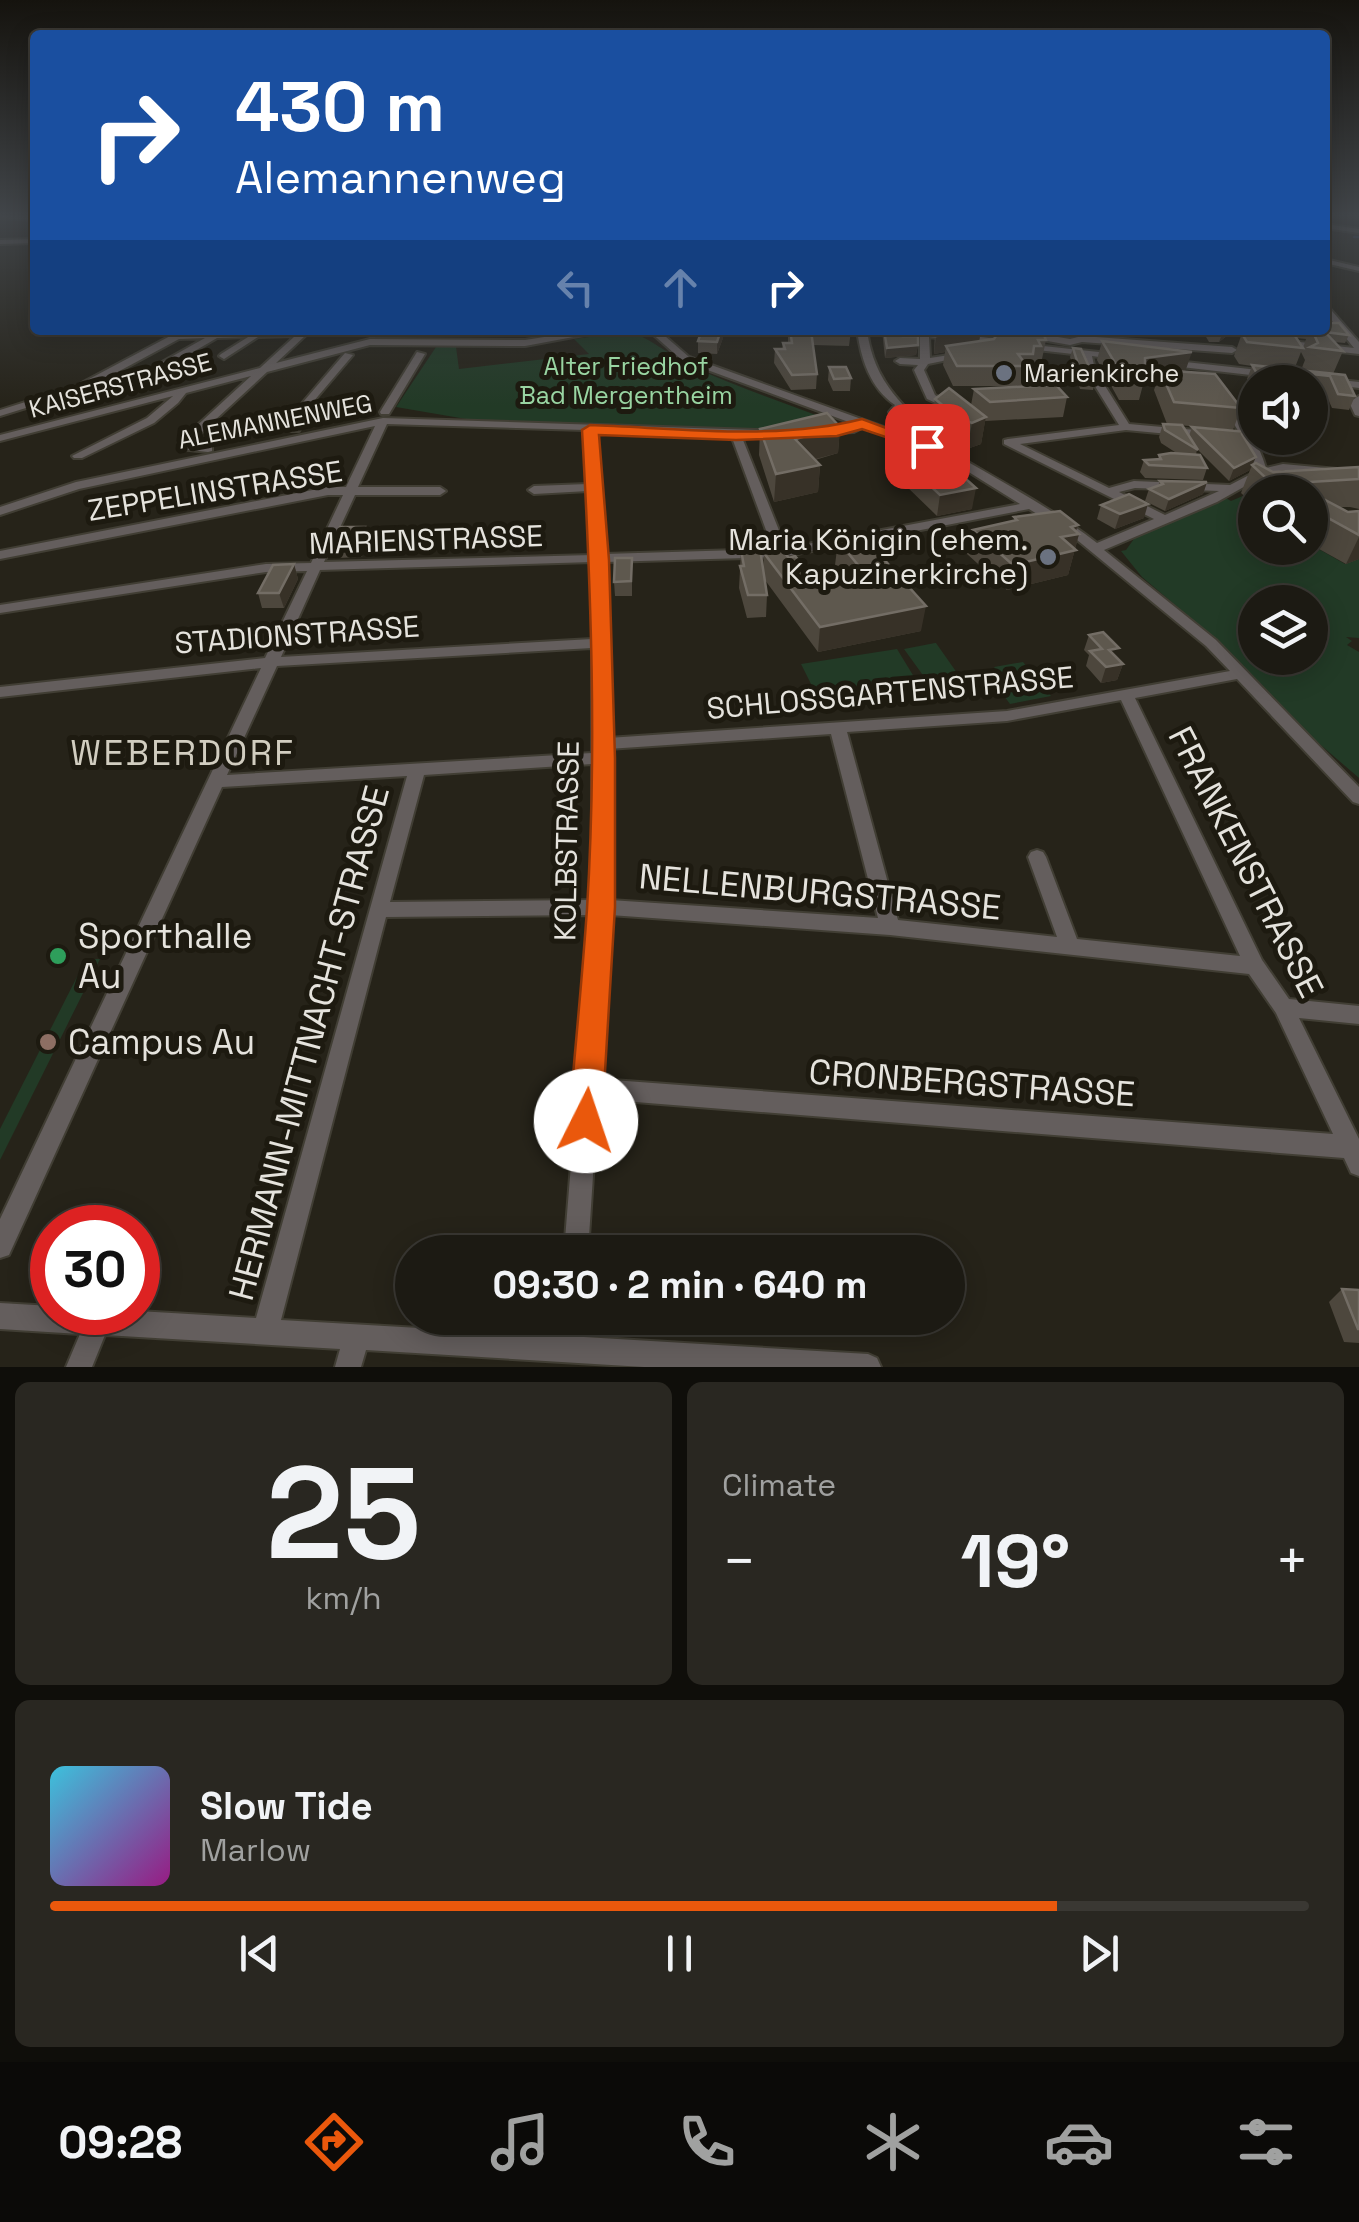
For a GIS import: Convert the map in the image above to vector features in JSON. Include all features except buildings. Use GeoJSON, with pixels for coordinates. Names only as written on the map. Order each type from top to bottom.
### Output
{"type":"FeatureCollection","features":[{"type":"Feature","properties":{"kind":"street"},"geometry":{"type":"LineString","coordinates":[[1330,312],[1359,350]]}},
{"type":"Feature","properties":{"kind":"street"},"geometry":{"type":"LineString","coordinates":[[0,413],[80,388],[174,337],[185,335]]}},
{"type":"Feature","properties":{"kind":"street"},"geometry":{"type":"LineString","coordinates":[[209,335],[274,335]]}},
{"type":"Feature","properties":{"kind":"street"},"geometry":{"type":"LineString","coordinates":[[301,335],[183,443],[184,447],[220,448],[295,429],[384,417]]}},
{"type":"Feature","properties":{"kind":"street","name":"KAISERSTRASSE"},"geometry":{"type":"LineString","coordinates":[[0,438],[370,342],[525,343],[565,335]]}},
{"type":"Feature","properties":{"kind":"street"},"geometry":{"type":"LineString","coordinates":[[658,335],[686,359],[946,454],[1032,504],[1097,548],[1211,643]]}},
{"type":"Feature","properties":{"kind":"street"},"geometry":{"type":"LineString","coordinates":[[863,335],[868,360],[882,387],[891,390],[916,428],[946,454]]}},
{"type":"Feature","properties":{"kind":"street"},"geometry":{"type":"LineString","coordinates":[[921,335],[922,366],[931,397]]}},
{"type":"Feature","properties":{"kind":"street"},"geometry":{"type":"LineString","coordinates":[[962,335],[1129,358],[1125,344]]}},
{"type":"Feature","properties":{"kind":"street"},"geometry":{"type":"LineString","coordinates":[[1070,347],[1082,335],[1125,344],[1244,343]]}},
{"type":"Feature","properties":{"kind":"street"},"geometry":{"type":"LineString","coordinates":[[134,382],[215,336]]}},
{"type":"Feature","properties":{"kind":"street"},"geometry":{"type":"LineString","coordinates":[[224,356],[254,337]]}},
{"type":"Feature","properties":{"kind":"street"},"geometry":{"type":"LineString","coordinates":[[1278,343],[1359,350]]}},
{"type":"Feature","properties":{"kind":"street"},"geometry":{"type":"LineString","coordinates":[[1230,346],[1225,359],[1235,370]]}},
{"type":"Feature","properties":{"kind":"street"},"geometry":{"type":"LineString","coordinates":[[1086,353],[1090,370],[1126,427]]}},
{"type":"Feature","properties":{"kind":"street"},"geometry":{"type":"LineString","coordinates":[[0,1246],[384,417],[420,354]]}},
{"type":"Feature","properties":{"kind":"street"},"geometry":{"type":"LineString","coordinates":[[295,429],[291,422],[348,355]]}},
{"type":"Feature","properties":{"kind":"street"},"geometry":{"type":"LineString","coordinates":[[899,366],[922,366],[972,355]]}},
{"type":"Feature","properties":{"kind":"street"},"geometry":{"type":"LineString","coordinates":[[1146,360],[1238,370]]}},
{"type":"Feature","properties":{"kind":"street"},"geometry":{"type":"LineString","coordinates":[[1198,367],[1207,378]]}},
{"type":"Feature","properties":{"kind":"street"},"geometry":{"type":"LineString","coordinates":[[1328,381],[1359,385]]}},
{"type":"Feature","properties":{"kind":"street"},"geometry":{"type":"LineString","coordinates":[[78,456],[150,420],[177,400],[184,388]]}},
{"type":"Feature","properties":{"kind":"street"},"geometry":{"type":"LineString","coordinates":[[1220,395],[1238,421]]}},
{"type":"Feature","properties":{"kind":"street"},"geometry":{"type":"LineString","coordinates":[[916,397],[931,397],[958,413]]}},
{"type":"Feature","properties":{"kind":"street"},"geometry":{"type":"LineString","coordinates":[[1359,399],[1354,402],[1359,413]]}},
{"type":"Feature","properties":{"kind":"street"},"geometry":{"type":"LineString","coordinates":[[891,433],[901,422],[894,412],[900,404]]}},
{"type":"Feature","properties":{"kind":"street","name":"ALEMANNENWEG"},"geometry":{"type":"LineString","coordinates":[[0,511],[76,486],[384,417],[590,430],[794,433]]}},
{"type":"Feature","properties":{"kind":"street"},"geometry":{"type":"LineString","coordinates":[[811,432],[854,429],[862,424]]}},
{"type":"Feature","properties":{"kind":"street"},"geometry":{"type":"LineString","coordinates":[[1161,518],[1008,442],[1126,427],[1238,437]]}},
{"type":"Feature","properties":{"kind":"street","name":"KOLBSTRASSE"},"geometry":{"type":"LineString","coordinates":[[577,1235],[601,907],[600,560],[590,430]]}},
{"type":"Feature","properties":{"kind":"street"},"geometry":{"type":"LineString","coordinates":[[736,435],[781,554]]}},
{"type":"Feature","properties":{"kind":"street"},"geometry":{"type":"LineString","coordinates":[[1255,455],[1261,473]]}},
{"type":"Feature","properties":{"kind":"street"},"geometry":{"type":"LineString","coordinates":[[1097,548],[1213,499],[1261,473],[1283,467],[1359,474]]}},
{"type":"Feature","properties":{"kind":"street"},"geometry":{"type":"LineString","coordinates":[[1107,492],[1134,484],[1229,488]]}},
{"type":"Feature","properties":{"kind":"street"},"geometry":{"type":"LineString","coordinates":[[534,490],[592,488]]}},
{"type":"Feature","properties":{"kind":"street","name":"ZEPPELINSTRASSE"},"geometry":{"type":"LineString","coordinates":[[0,555],[328,492],[440,490]]}},
{"type":"Feature","properties":{"kind":"street","name":"MARIENSTRASSE"},"geometry":{"type":"LineString","coordinates":[[0,609],[266,568],[781,554],[1032,504]]}},
{"type":"Feature","properties":{"kind":"street"},"geometry":{"type":"LineString","coordinates":[[1074,532],[1126,534]]}},
{"type":"Feature","properties":{"kind":"street"},"geometry":{"type":"LineString","coordinates":[[1126,534],[1121,551],[1126,560],[1194,620],[1238,672]]}},
{"type":"Feature","properties":{"kind":"street","name":"STADIONSTRASSE"},"geometry":{"type":"LineString","coordinates":[[0,692],[272,662],[599,643]]}},
{"type":"Feature","properties":{"kind":"street","name":"SCHLOSSGARTENSTRASSE"},"geometry":{"type":"LineString","coordinates":[[218,781],[416,772],[602,751],[1008,716],[1238,674]]}},
{"type":"Feature","properties":{"kind":"street"},"geometry":{"type":"LineString","coordinates":[[1241,675],[1359,798]]}},
{"type":"Feature","properties":{"kind":"street","name":"FRANKENSTRASSE"},"geometry":{"type":"LineString","coordinates":[[1126,696],[1255,966],[1283,1007],[1355,1156]]}},
{"type":"Feature","properties":{"kind":"street"},"geometry":{"type":"LineString","coordinates":[[838,730],[890,927]]}},
{"type":"Feature","properties":{"kind":"street","name":"HERMANN-MITTNACHT-STRASSE"},"geometry":{"type":"LineString","coordinates":[[265,1332],[416,772]]}},
{"type":"Feature","properties":{"kind":"street"},"geometry":{"type":"LineString","coordinates":[[1037,857],[1070,947]]}},
{"type":"Feature","properties":{"kind":"street","name":"NELLENBURGSTRASSE"},"geometry":{"type":"LineString","coordinates":[[378,910],[601,907],[890,927],[1255,966]]}},
{"type":"Feature","properties":{"kind":"street"},"geometry":{"type":"LineString","coordinates":[[1283,1007],[1359,1015]]}},
{"type":"Feature","properties":{"kind":"street","name":"CRONBERGSTRASSE"},"geometry":{"type":"LineString","coordinates":[[588,1088],[1355,1156]]}},
{"type":"Feature","properties":{"kind":"street"},"geometry":{"type":"LineString","coordinates":[[0,1316],[30,1318]]}},
{"type":"Feature","properties":{"kind":"street"},"geometry":{"type":"LineString","coordinates":[[160,1326],[570,1350],[648,1361],[868,1367]]}},
{"type":"Feature","properties":{"kind":"street"},"geometry":{"type":"LineString","coordinates":[[79,1367],[93,1335]]}},
{"type":"Feature","properties":{"kind":"street"},"geometry":{"type":"LineString","coordinates":[[570,1350],[571,1335]]}},
{"type":"Feature","properties":{"kind":"street"},"geometry":{"type":"LineString","coordinates":[[348,1367],[356,1337]]}},
{"type":"Feature","properties":{"kind":"green space","name":"Alter Friedhof Bad Mergentheim"},"geometry":{"type":"Polygon","coordinates":[[[636,335],[708,374],[832,421],[817,429],[717,432],[466,419],[396,407],[436,347],[456,347],[459,369],[589,354],[574,339],[636,335]]]}},
{"type":"Feature","properties":{"kind":"green space"},"geometry":{"type":"Polygon","coordinates":[[[1222,496],[1231,501],[1238,498],[1238,565],[1328,565],[1328,554],[1345,564],[1359,559],[1359,638],[1346,637],[1352,641],[1347,645],[1359,652],[1359,778],[1240,675],[1328,675],[1328,585],[1238,585],[1238,672],[1194,621],[1142,577],[1121,551],[1136,536],[1222,496]]]}},
{"type":"Feature","properties":{"kind":"green space"},"geometry":{"type":"Polygon","coordinates":[[[936,643],[962,680],[930,685],[904,649],[936,643]]]}},
{"type":"Feature","properties":{"kind":"green space"},"geometry":{"type":"Polygon","coordinates":[[[897,649],[919,685],[819,700],[801,664],[897,649]]]}},
{"type":"Feature","properties":{"kind":"green space"},"geometry":{"type":"Polygon","coordinates":[[[1023,662],[1051,696],[1010,704],[993,681],[1002,679],[994,667],[1023,662]]]}},
{"type":"Feature","properties":{"kind":"green space"},"geometry":{"type":"Polygon","coordinates":[[[86,959],[100,959],[0,1160],[0,1129],[86,959]]]}},
{"type":"Feature","properties":{"kind":"place","name":"Marienkirche"},"geometry":{"type":"Point","coordinates":[1004,373]}},
{"type":"Feature","properties":{"kind":"place","name":"Maria Königin (ehem. Kapuzinerkirche)"},"geometry":{"type":"Point","coordinates":[1048,557]}},
{"type":"Feature","properties":{"kind":"place","name":"Sporthalle Au"},"geometry":{"type":"Point","coordinates":[58,956]}},
{"type":"Feature","properties":{"kind":"place","name":"Campus Au"},"geometry":{"type":"Point","coordinates":[48,1042]}},
{"type":"Feature","properties":{"kind":"district","name":"WEBERDORF"},"geometry":{"type":"Point","coordinates":[183,753]}},
{"type":"Feature","properties":{"kind":"route"},"geometry":{"type":"LineString","coordinates":[[586,1121],[601,907],[602,758],[600,560],[590,430],[736,435],[837,432],[862,424],[927,446]]}}]}
